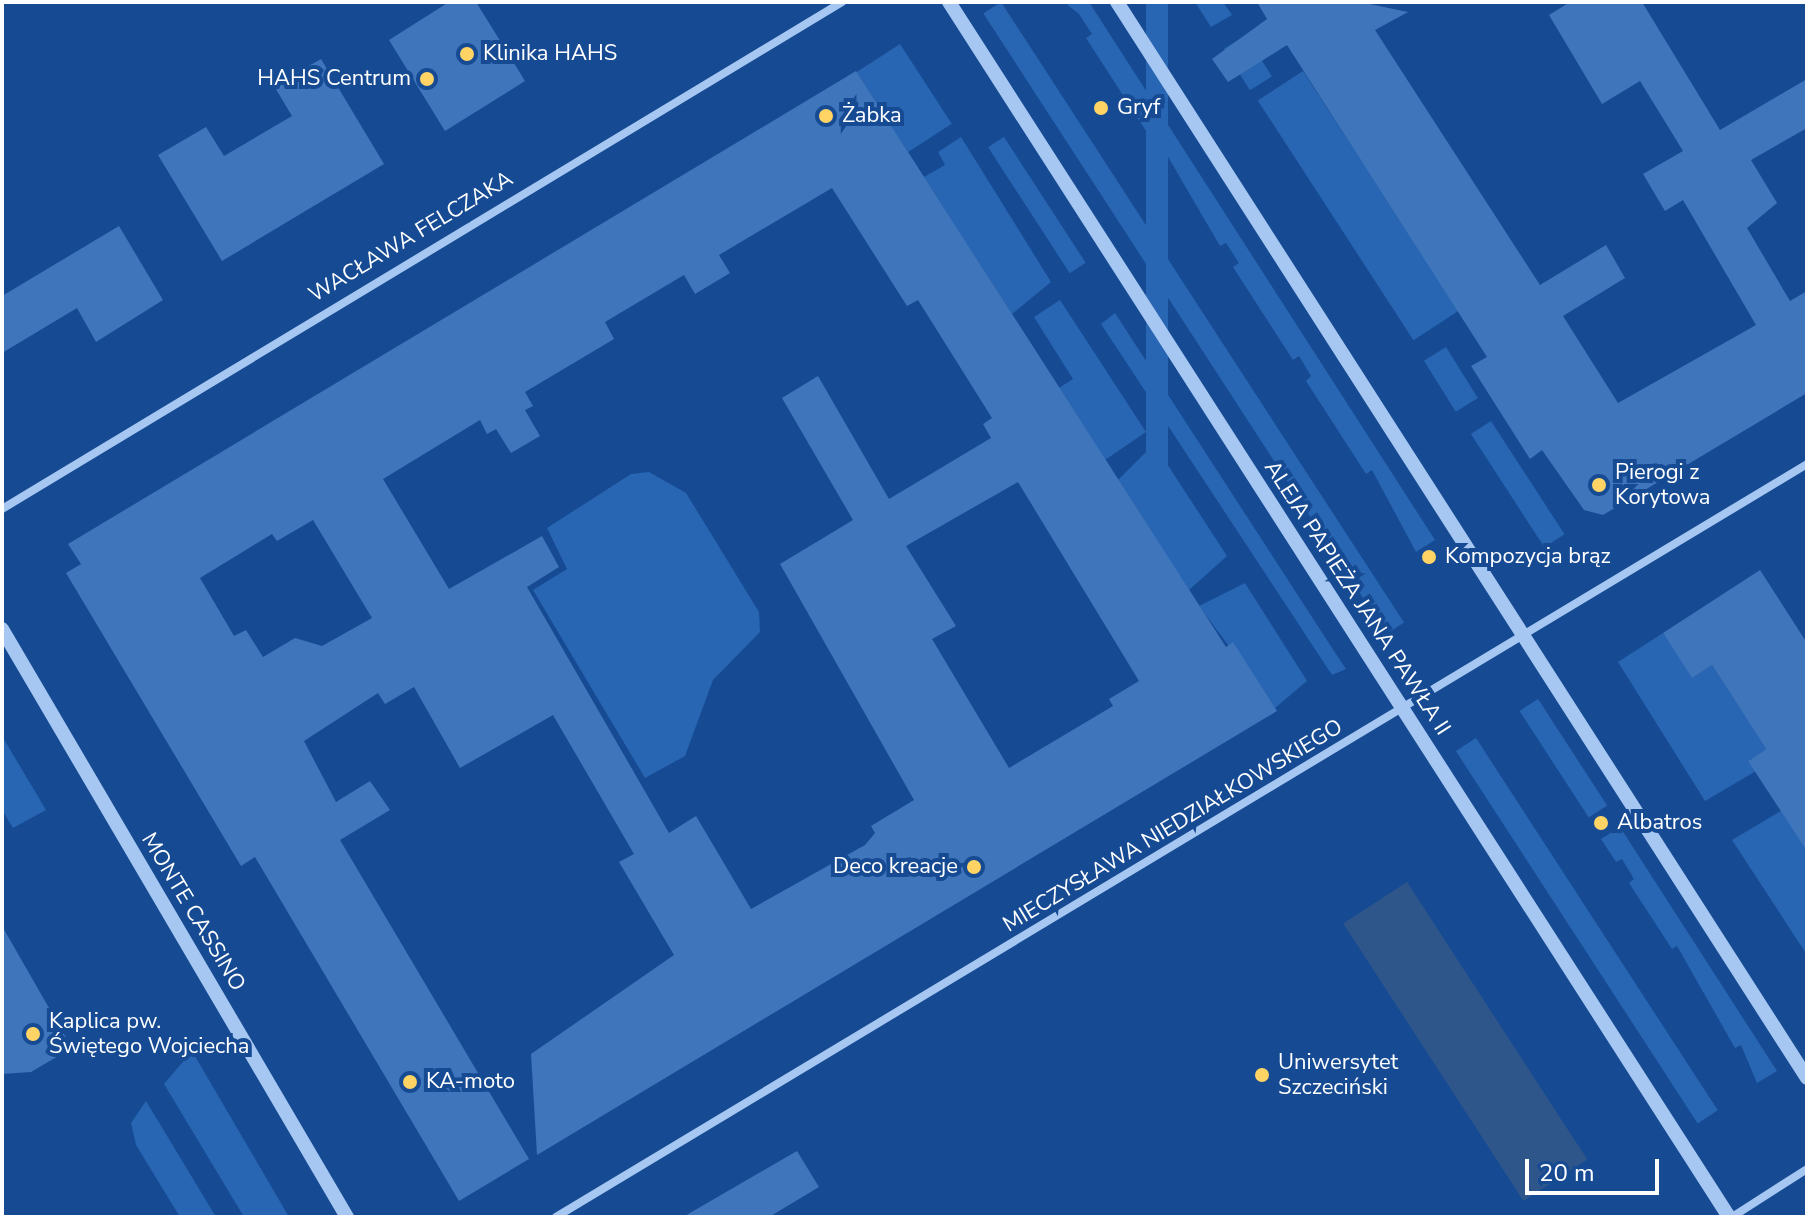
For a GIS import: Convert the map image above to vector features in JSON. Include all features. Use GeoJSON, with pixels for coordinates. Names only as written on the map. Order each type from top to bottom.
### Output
{"type":"FeatureCollection","features":[{"type":"Feature","properties":{"kind":"street","name":"WACŁAWA FELCZAKA"},"geometry":{"type":"LineString","coordinates":[[2,509],[842,2]]}},
{"type":"Feature","properties":{"kind":"street","name":"ALEJA PAPIEŻA JANA PAWŁA II"},"geometry":{"type":"LineString","coordinates":[[949,2],[1731,1217]]}},
{"type":"Feature","properties":{"kind":"street"},"geometry":{"type":"LineString","coordinates":[[1117,2],[1807,1078]]}},
{"type":"Feature","properties":{"kind":"street","name":"MIECZYSŁAWA NIEDZIAŁKOWSKIEGO"},"geometry":{"type":"LineString","coordinates":[[556,1217],[1807,464]]}},
{"type":"Feature","properties":{"kind":"street","name":"MONTE CASSINO"},"geometry":{"type":"LineString","coordinates":[[2,629],[347,1217]]}},
{"type":"Feature","properties":{"kind":"street"},"geometry":{"type":"LineString","coordinates":[[1731,1217],[1807,1169]]}},
{"type":"Feature","properties":{"kind":"shaded area"},"geometry":{"type":"Polygon","coordinates":[[[1001,2],[1404,623],[1386,634],[983,13],[1001,2]]]}},
{"type":"Feature","properties":{"kind":"shaded area"},"geometry":{"type":"Polygon","coordinates":[[[1064,2],[1089,2],[1435,540],[1416,552],[1372,470],[1366,474],[1306,381],[1311,376],[1299,356],[1293,360],[1233,267],[1239,263],[1226,243],[1220,246],[1153,131],[1148,134],[1086,38],[1092,34],[1079,14],[1064,2]]]}},
{"type":"Feature","properties":{"kind":"shaded area"},"geometry":{"type":"Polygon","coordinates":[[[1146,2],[1168,2],[1168,670],[1146,670],[1146,2]]]}},
{"type":"Feature","properties":{"kind":"shaded area"},"geometry":{"type":"Polygon","coordinates":[[[1195,2],[1223,2],[1232,15],[1211,27],[1195,2]]]}},
{"type":"Feature","properties":{"kind":"shaded area"},"geometry":{"type":"Polygon","coordinates":[[[1246,35],[1272,77],[1250,90],[1224,49],[1246,35]]]}},
{"type":"Feature","properties":{"kind":"shaded area"},"geometry":{"type":"Polygon","coordinates":[[[900,44],[952,124],[908,152],[856,72],[900,44]]]}},
{"type":"Feature","properties":{"kind":"shaded area"},"geometry":{"type":"Polygon","coordinates":[[[1303,71],[1459,311],[1413,340],[1258,100],[1303,71]]]}},
{"type":"Feature","properties":{"kind":"shaded area"},"geometry":{"type":"Polygon","coordinates":[[[961,137],[1051,282],[1012,314],[924,177],[945,165],[938,152],[961,137]]]}},
{"type":"Feature","properties":{"kind":"shaded area"},"geometry":{"type":"Polygon","coordinates":[[[1004,137],[1086,263],[1070,273],[988,147],[1004,137]]]}},
{"type":"Feature","properties":{"kind":"shaded area"},"geometry":{"type":"Polygon","coordinates":[[[1060,300],[1146,432],[1105,460],[1059,388],[1073,379],[1034,317],[1060,300]]]}},
{"type":"Feature","properties":{"kind":"shaded area"},"geometry":{"type":"Polygon","coordinates":[[[1115,313],[1346,669],[1332,675],[1101,324],[1115,313]]]}},
{"type":"Feature","properties":{"kind":"shaded area"},"geometry":{"type":"Polygon","coordinates":[[[1446,347],[1478,398],[1456,412],[1424,361],[1446,347]]]}},
{"type":"Feature","properties":{"kind":"shaded area"},"geometry":{"type":"Polygon","coordinates":[[[1491,421],[1565,534],[1544,547],[1471,434],[1491,421]]]}},
{"type":"Feature","properties":{"kind":"shaded area"},"geometry":{"type":"Polygon","coordinates":[[[1148,450],[1158,450],[1227,556],[1189,590],[1118,480],[1148,450]]]}},
{"type":"Feature","properties":{"kind":"shaded area"},"geometry":{"type":"Polygon","coordinates":[[[649,472],[686,493],[759,612],[760,632],[713,680],[685,756],[645,778],[533,590],[567,569],[547,528],[631,474],[649,472]]]}},
{"type":"Feature","properties":{"kind":"shaded area"},"geometry":{"type":"Polygon","coordinates":[[[1245,583],[1307,681],[1275,708],[1199,606],[1245,583]]]}},
{"type":"Feature","properties":{"kind":"shaded area"},"geometry":{"type":"Polygon","coordinates":[[[1663,633],[1692,677],[1712,665],[1766,749],[1749,760],[1756,771],[1705,801],[1618,662],[1663,633]]]}},
{"type":"Feature","properties":{"kind":"shaded area"},"geometry":{"type":"Polygon","coordinates":[[[1538,699],[1607,806],[1589,817],[1520,711],[1538,699]]]}},
{"type":"Feature","properties":{"kind":"shaded area"},"geometry":{"type":"Polygon","coordinates":[[[2,736],[46,810],[13,828],[2,810],[2,736]]]}},
{"type":"Feature","properties":{"kind":"shaded area"},"geometry":{"type":"Polygon","coordinates":[[[1476,738],[1718,1110],[1698,1123],[1456,751],[1476,738]]]}},
{"type":"Feature","properties":{"kind":"shaded area"},"geometry":{"type":"Polygon","coordinates":[[[1781,811],[1807,813],[1807,955],[1732,840],[1781,811]]]}},
{"type":"Feature","properties":{"kind":"shaded area"},"geometry":{"type":"Polygon","coordinates":[[[1620,827],[1777,1071],[1757,1083],[1741,1045],[1735,1048],[1677,946],[1672,949],[1629,883],[1634,879],[1622,859],[1616,862],[1601,839],[1620,827]]]}},
{"type":"Feature","properties":{"kind":"shaded area"},"geometry":{"type":"Polygon","coordinates":[[[1407,882],[1587,1160],[1524,1201],[1343,923],[1407,882]]]}},
{"type":"Feature","properties":{"kind":"shaded area"},"geometry":{"type":"Polygon","coordinates":[[[192,1051],[289,1217],[244,1217],[164,1084],[192,1051]]]}},
{"type":"Feature","properties":{"kind":"shaded area"},"geometry":{"type":"Polygon","coordinates":[[[146,1101],[216,1217],[180,1217],[136,1145],[131,1123],[146,1101]]]}},
{"type":"Feature","properties":{"kind":"building","name":"Klinika HAHS"},"geometry":{"type":"Polygon","coordinates":[[[449,2],[476,2],[525,81],[445,131],[389,40],[449,2]]]}},
{"type":"Feature","properties":{"kind":"building"},"geometry":{"type":"Polygon","coordinates":[[[1257,2],[1360,2],[1408,12],[1375,30],[1540,285],[1606,245],[1625,278],[1563,316],[1618,403],[1756,325],[1683,200],[1665,211],[1643,174],[1683,151],[1640,81],[1602,104],[1549,15],[1570,2],[1642,2],[1720,130],[1807,79],[1807,128],[1751,160],[1777,203],[1747,228],[1790,301],[1807,291],[1807,393],[1603,515],[1584,510],[1542,450],[1530,459],[1471,366],[1487,357],[1287,45],[1228,82],[1212,59],[1267,19],[1257,2]]]}},
{"type":"Feature","properties":{"kind":"building"},"geometry":{"type":"Polygon","coordinates":[[[321,59],[384,164],[222,261],[158,155],[206,127],[224,156],[292,116],[274,86],[321,59]]]}},
{"type":"Feature","properties":{"kind":"building"},"geometry":{"type":"Polygon","coordinates":[[[856,71],[1226,647],[1233,642],[1277,711],[537,1155],[531,1054],[674,955],[619,862],[634,854],[553,715],[460,768],[414,687],[385,704],[378,693],[304,741],[336,802],[370,781],[390,810],[340,840],[529,1159],[459,1201],[255,857],[241,866],[66,573],[81,564],[68,544],[856,71]],[[832,188],[719,255],[730,273],[695,294],[684,275],[605,322],[614,339],[525,392],[533,406],[525,410],[540,436],[511,453],[496,429],[487,434],[480,420],[383,479],[449,589],[542,536],[559,567],[527,587],[669,833],[696,816],[751,909],[865,845],[875,833],[871,826],[914,800],[780,564],[853,520],[782,398],[818,376],[889,499],[991,438],[983,424],[992,418],[918,300],[907,306],[832,188]],[[1018,482],[906,546],[956,626],[932,639],[1009,768],[1113,706],[1109,699],[1139,681],[1018,482]],[[313,520],[277,541],[272,534],[200,578],[234,636],[246,630],[263,657],[295,638],[322,646],[372,618],[313,520]]]}},
{"type":"Feature","properties":{"kind":"building"},"geometry":{"type":"Polygon","coordinates":[[[119,226],[163,300],[96,342],[77,308],[2,353],[2,296],[119,226]]]}},
{"type":"Feature","properties":{"kind":"building"},"geometry":{"type":"Polygon","coordinates":[[[1760,570],[1807,643],[1807,851],[1748,761],[1766,749],[1712,665],[1692,678],[1663,633],[1760,570]]]}},
{"type":"Feature","properties":{"kind":"building"},"geometry":{"type":"Polygon","coordinates":[[[2,926],[72,1048],[31,1072],[2,1074],[2,926]]]}},
{"type":"Feature","properties":{"kind":"building"},"geometry":{"type":"Polygon","coordinates":[[[797,1151],[819,1187],[769,1217],[683,1217],[797,1151]]]}},
{"type":"Feature","properties":{"kind":"place","name":"Klinika HAHS"},"geometry":{"type":"Point","coordinates":[467,54]}},
{"type":"Feature","properties":{"kind":"place","name":"HAHS Centrum"},"geometry":{"type":"Point","coordinates":[427,79]}},
{"type":"Feature","properties":{"kind":"place","name":"Gryf"},"geometry":{"type":"Point","coordinates":[1101,108]}},
{"type":"Feature","properties":{"kind":"place","name":"Żabka"},"geometry":{"type":"Point","coordinates":[826,116]}},
{"type":"Feature","properties":{"kind":"place","name":"Pierogi z Korytowa"},"geometry":{"type":"Point","coordinates":[1599,485]}},
{"type":"Feature","properties":{"kind":"place","name":"Kompozycja brąz"},"geometry":{"type":"Point","coordinates":[1429,557]}},
{"type":"Feature","properties":{"kind":"place","name":"Albatros"},"geometry":{"type":"Point","coordinates":[1601,823]}},
{"type":"Feature","properties":{"kind":"place","name":"Deco kreacje"},"geometry":{"type":"Point","coordinates":[974,867]}},
{"type":"Feature","properties":{"kind":"place","name":"Kaplica pw. Świętego Wojciecha"},"geometry":{"type":"Point","coordinates":[33,1034]}},
{"type":"Feature","properties":{"kind":"place","name":"Uniwersytet Szczeciński"},"geometry":{"type":"Point","coordinates":[1262,1075]}},
{"type":"Feature","properties":{"kind":"place","name":"KA-moto"},"geometry":{"type":"Point","coordinates":[410,1082]}}]}
